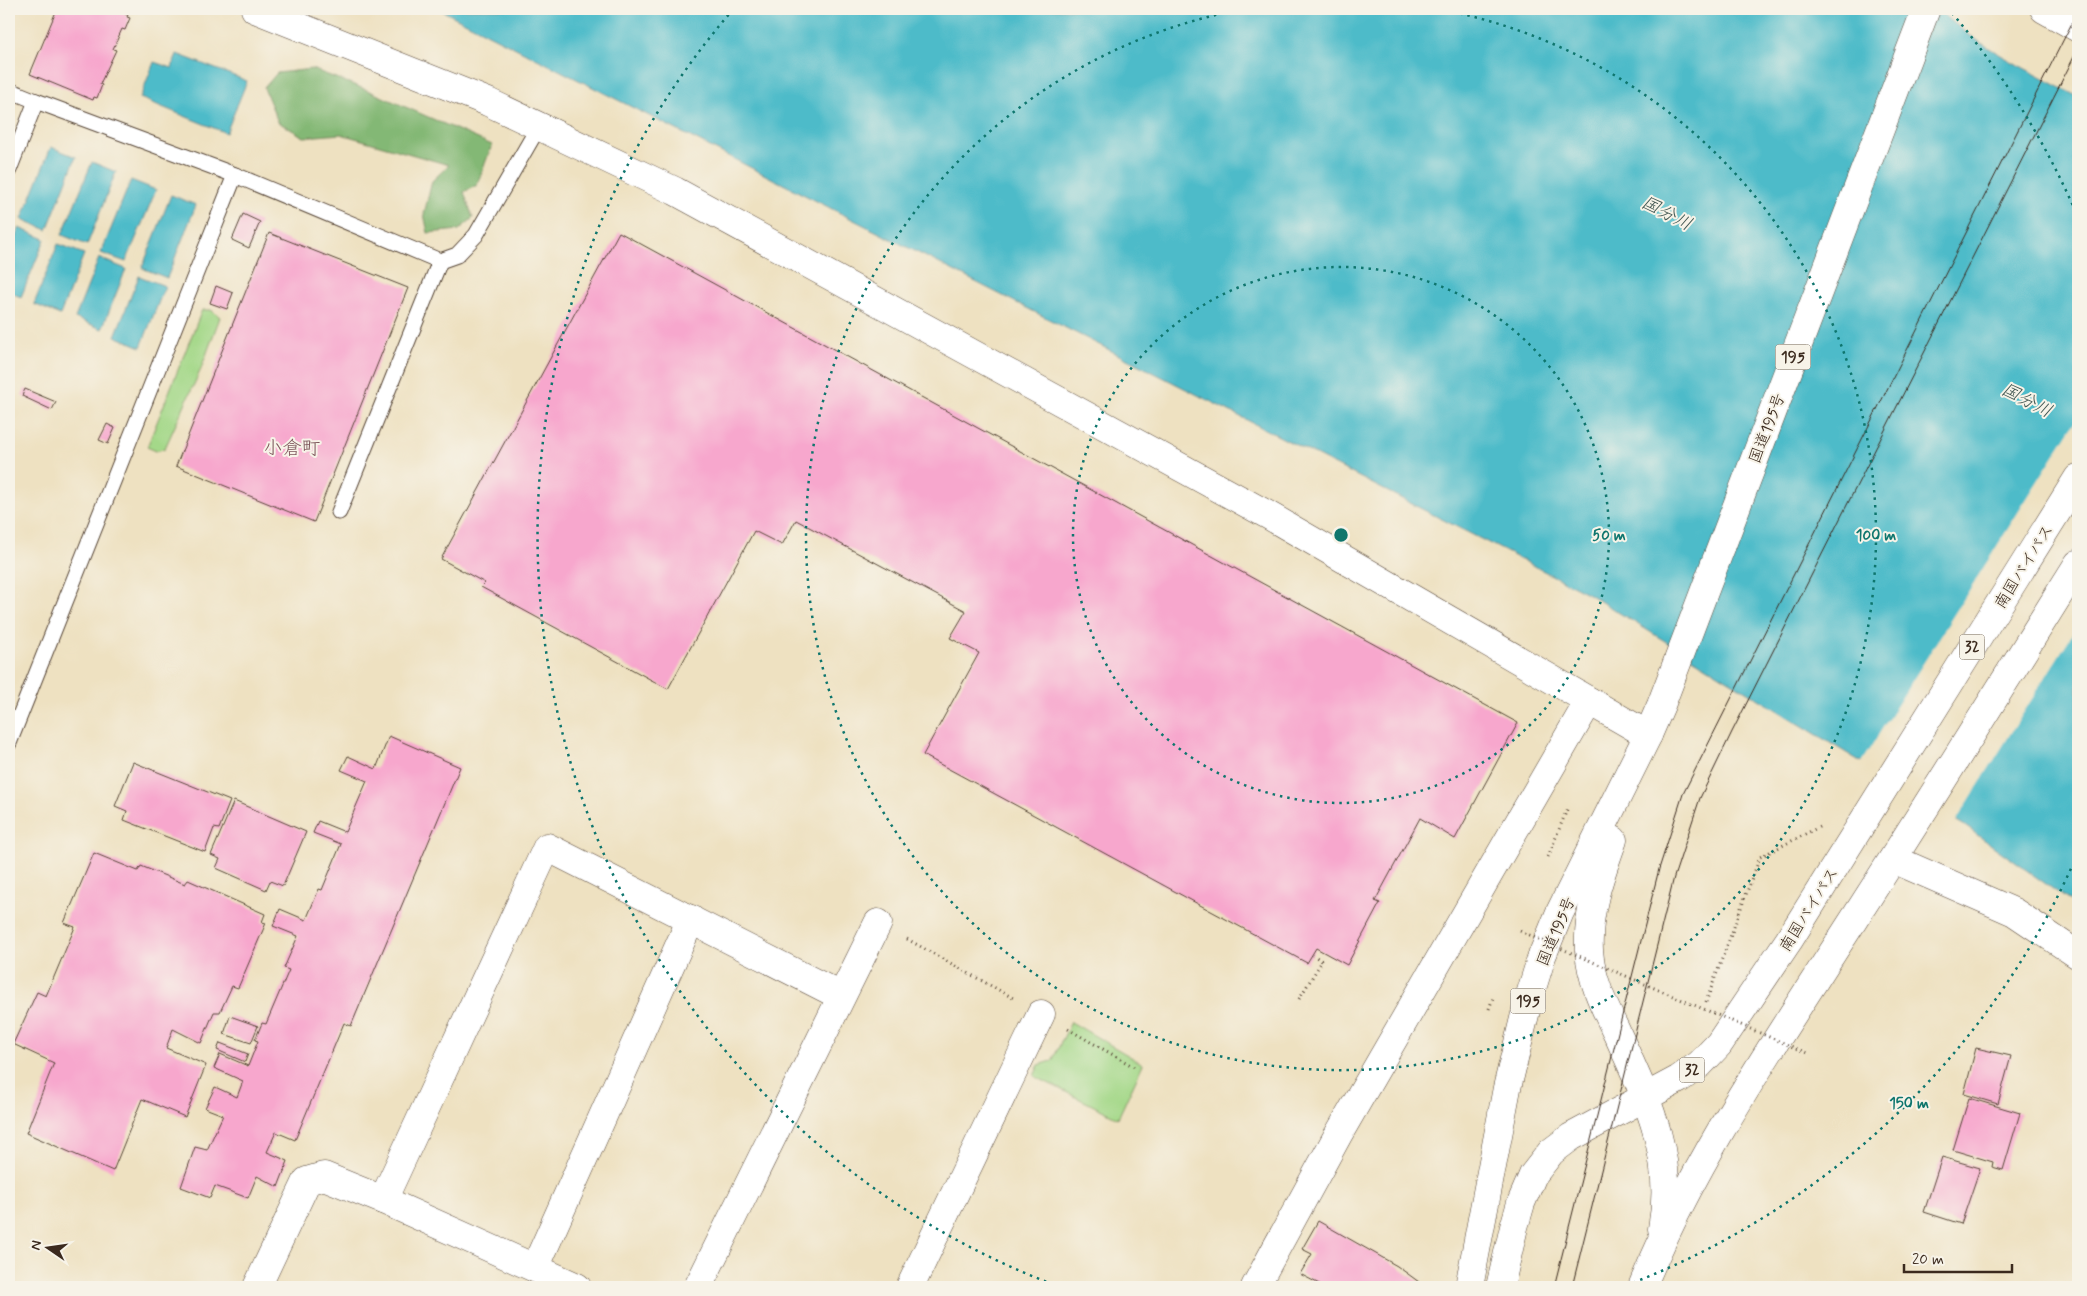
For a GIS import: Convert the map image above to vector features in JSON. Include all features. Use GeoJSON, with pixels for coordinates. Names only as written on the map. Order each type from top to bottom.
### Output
{"type":"FeatureCollection","features":[{"type":"Feature","properties":{"kind":"main road"},"geometry":{"type":"LineString","coordinates":[[255,9],[488,102],[675,191],[1250,505],[1648,735]]}},
{"type":"Feature","properties":{"kind":"main road","name":"国道195号"},"geometry":{"type":"LineString","coordinates":[[1469,1287],[1506,1088],[1526,1007],[1542,956],[1560,912],[1661,706],[1926,9]]}},
{"type":"Feature","properties":{"kind":"main road"},"geometry":{"type":"LineString","coordinates":[[2044,9],[2078,28]]}},
{"type":"Feature","properties":{"kind":"main road","name":"南国バイパス"},"geometry":{"type":"LineString","coordinates":[[1500,1287],[1521,1203],[1533,1175],[1551,1152],[1571,1137],[1679,1078],[1700,1064],[1719,1044],[1789,940],[2078,478]]}},
{"type":"Feature","properties":{"kind":"main road"},"geometry":{"type":"LineString","coordinates":[[1642,1287],[1700,1165],[1732,1111],[2078,564]]}},
{"type":"Feature","properties":{"kind":"main road"},"geometry":{"type":"LineString","coordinates":[[1255,1287],[1338,1135],[1589,701]]}},
{"type":"Feature","properties":{"kind":"main road","name":"国道195号"},"geometry":{"type":"LineString","coordinates":[[1648,735],[1597,885],[1589,928],[1589,951],[1599,995],[1646,1096],[1658,1132],[1664,1160],[1666,1188],[1665,1213],[1658,1250]]}},
{"type":"Feature","properties":{"kind":"main road"},"geometry":{"type":"LineString","coordinates":[[383,1200],[547,847],[841,996]]}},
{"type":"Feature","properties":{"kind":"main road"},"geometry":{"type":"LineString","coordinates":[[1900,848],[2014,912],[2078,955]]}},
{"type":"Feature","properties":{"kind":"main road"},"geometry":{"type":"LineString","coordinates":[[535,1268],[691,919]]}},
{"type":"Feature","properties":{"kind":"main road"},"geometry":{"type":"LineString","coordinates":[[698,1287],[878,923]]}},
{"type":"Feature","properties":{"kind":"main road"},"geometry":{"type":"LineString","coordinates":[[910,1287],[1041,1014]]}},
{"type":"Feature","properties":{"kind":"main road"},"geometry":{"type":"LineString","coordinates":[[258,1287],[307,1181],[324,1176],[383,1200],[578,1287]]}},
{"type":"Feature","properties":{"kind":"lane"},"geometry":{"type":"LineString","coordinates":[[9,90],[235,175],[440,261],[457,255],[476,236],[539,126]]}},
{"type":"Feature","properties":{"kind":"lane"},"geometry":{"type":"LineString","coordinates":[[9,170],[36,101]]}},
{"type":"Feature","properties":{"kind":"lane"},"geometry":{"type":"LineString","coordinates":[[9,743],[235,175]]}},
{"type":"Feature","properties":{"kind":"lane"},"geometry":{"type":"LineString","coordinates":[[339,512],[440,261]]}},
{"type":"Feature","properties":{"kind":"path"},"geometry":{"type":"LineString","coordinates":[[1703,1009],[1760,857],[1829,822]]}},
{"type":"Feature","properties":{"kind":"path"},"geometry":{"type":"LineString","coordinates":[[878,923],[1136,1068]]}},
{"type":"Feature","properties":{"kind":"path"},"geometry":{"type":"LineString","coordinates":[[1520,931],[1807,1053]]}},
{"type":"Feature","properties":{"kind":"path"},"geometry":{"type":"LineString","coordinates":[[1299,999],[1322,961],[1313,955]]}},
{"type":"Feature","properties":{"kind":"green space"},"geometry":{"type":"Polygon","coordinates":[[[312,69],[367,90],[492,145],[477,185],[464,192],[473,218],[459,230],[428,233],[424,214],[432,181],[449,165],[341,134],[304,137],[278,122],[264,88],[277,73],[312,69]]]}},
{"type":"Feature","properties":{"kind":"green space"},"geometry":{"type":"Polygon","coordinates":[[[202,310],[211,310],[220,317],[201,369],[165,448],[156,451],[147,447],[202,310]]]}},
{"type":"Feature","properties":{"kind":"green space"},"geometry":{"type":"Polygon","coordinates":[[[1071,1022],[1143,1064],[1118,1118],[1034,1076],[1039,1065],[1052,1061],[1071,1022]]]}},
{"type":"Feature","properties":{"kind":"water","name":"国分川"},"geometry":{"type":"Polygon","coordinates":[[[439,9],[1938,9],[1953,23],[1987,47],[2078,97],[2078,907],[1965,826],[1587,593],[439,9]]]}},
{"type":"Feature","properties":{"kind":"water"},"geometry":{"type":"Polygon","coordinates":[[[177,54],[247,81],[226,133],[140,98],[154,62],[172,68],[177,54]]]}},
{"type":"Feature","properties":{"kind":"water"},"geometry":{"type":"Polygon","coordinates":[[[51,147],[76,157],[47,230],[22,219],[51,147]]]}},
{"type":"Feature","properties":{"kind":"water"},"geometry":{"type":"Polygon","coordinates":[[[92,162],[116,172],[87,245],[62,235],[92,162]]]}},
{"type":"Feature","properties":{"kind":"water"},"geometry":{"type":"Polygon","coordinates":[[[131,180],[156,190],[126,262],[101,253],[131,180]]]}},
{"type":"Feature","properties":{"kind":"water"},"geometry":{"type":"Polygon","coordinates":[[[171,195],[196,205],[167,278],[142,268],[171,195]]]}},
{"type":"Feature","properties":{"kind":"water"},"geometry":{"type":"Polygon","coordinates":[[[19,228],[45,239],[21,297],[9,292],[9,254],[19,228]]]}},
{"type":"Feature","properties":{"kind":"water"},"geometry":{"type":"Polygon","coordinates":[[[58,244],[84,254],[60,315],[34,304],[58,244]]]}},
{"type":"Feature","properties":{"kind":"water"},"geometry":{"type":"Polygon","coordinates":[[[99,258],[126,269],[102,329],[75,318],[99,258]]]}},
{"type":"Feature","properties":{"kind":"water"},"geometry":{"type":"Polygon","coordinates":[[[139,276],[165,286],[141,347],[115,336],[139,276]]]}},
{"type":"Feature","properties":{"kind":"pier"},"geometry":{"type":"Polygon","coordinates":[[[2078,417],[2078,625],[1955,823],[1860,764],[2078,417]]]}},
{"type":"Feature","properties":{"kind":"building"},"geometry":{"type":"Polygon","coordinates":[[[57,9],[113,9],[128,15],[127,17],[130,18],[125,30],[122,29],[113,49],[116,50],[100,84],[102,85],[97,98],[94,97],[93,100],[30,74],[57,9]]]}},
{"type":"Feature","properties":{"kind":"building"},"geometry":{"type":"Polygon","coordinates":[[[9,102],[14,103],[9,117],[9,102]]]}},
{"type":"Feature","properties":{"kind":"building"},"geometry":{"type":"Polygon","coordinates":[[[243,214],[260,222],[249,248],[232,240],[243,214]]]}},
{"type":"Feature","properties":{"kind":"building"},"geometry":{"type":"Polygon","coordinates":[[[619,232],[1518,723],[1455,839],[1420,818],[1375,901],[1380,903],[1347,965],[1316,948],[1307,963],[923,755],[979,653],[950,638],[966,611],[796,520],[782,545],[754,531],[668,689],[481,587],[485,583],[441,559],[619,232]]]}},
{"type":"Feature","properties":{"kind":"building"},"geometry":{"type":"Polygon","coordinates":[[[269,233],[408,288],[314,522],[176,466],[269,233]]]}},
{"type":"Feature","properties":{"kind":"building"},"geometry":{"type":"Polygon","coordinates":[[[216,286],[233,293],[227,309],[210,303],[216,286]]]}},
{"type":"Feature","properties":{"kind":"building"},"geometry":{"type":"Polygon","coordinates":[[[25,389],[56,402],[52,410],[22,396],[25,389]]]}},
{"type":"Feature","properties":{"kind":"building"},"geometry":{"type":"Polygon","coordinates":[[[107,424],[115,428],[108,444],[99,440],[107,424]]]}},
{"type":"Feature","properties":{"kind":"building"},"geometry":{"type":"Polygon","coordinates":[[[389,736],[460,767],[351,1026],[344,1023],[295,1140],[276,1132],[267,1152],[288,1161],[278,1187],[257,1176],[248,1198],[215,1186],[210,1198],[181,1187],[195,1147],[207,1150],[223,1115],[205,1108],[215,1087],[237,1097],[243,1081],[214,1068],[220,1054],[248,1066],[258,1041],[255,1040],[262,1023],[266,1024],[289,970],[284,968],[298,936],[273,926],[280,909],[306,920],[319,889],[322,890],[341,844],[313,833],[318,821],[345,832],[367,781],[341,770],[348,756],[376,769],[389,736]]]}},
{"type":"Feature","properties":{"kind":"building"},"geometry":{"type":"Polygon","coordinates":[[[133,762],[230,801],[219,829],[214,828],[205,852],[124,820],[127,811],[115,806],[133,762]]]}},
{"type":"Feature","properties":{"kind":"building"},"geometry":{"type":"Polygon","coordinates":[[[234,801],[306,832],[283,886],[270,881],[266,890],[216,868],[220,859],[211,855],[234,801]]]}},
{"type":"Feature","properties":{"kind":"building"},"geometry":{"type":"Polygon","coordinates":[[[94,853],[138,871],[141,866],[185,884],[188,880],[265,914],[262,922],[266,923],[238,988],[232,986],[220,1012],[214,1012],[201,1043],[173,1029],[166,1048],[206,1065],[185,1117],[142,1099],[113,1171],[26,1133],[54,1063],[13,1044],[37,992],[46,996],[75,927],[64,923],[94,853]]]}},
{"type":"Feature","properties":{"kind":"building"},"geometry":{"type":"Polygon","coordinates":[[[230,1016],[258,1026],[251,1043],[224,1034],[230,1016]]]}},
{"type":"Feature","properties":{"kind":"building"},"geometry":{"type":"Polygon","coordinates":[[[220,1043],[248,1054],[245,1062],[217,1050],[220,1043]]]}},
{"type":"Feature","properties":{"kind":"building"},"geometry":{"type":"Polygon","coordinates":[[[1976,1048],[2011,1056],[1998,1104],[1964,1094],[1976,1048]]]}},
{"type":"Feature","properties":{"kind":"building"},"geometry":{"type":"Polygon","coordinates":[[[1969,1098],[2020,1113],[2003,1170],[1992,1167],[1993,1162],[1953,1150],[1969,1098]]]}},
{"type":"Feature","properties":{"kind":"building"},"geometry":{"type":"Polygon","coordinates":[[[1942,1157],[1980,1168],[1961,1224],[1924,1212],[1942,1157]]]}},
{"type":"Feature","properties":{"kind":"building"},"geometry":{"type":"Polygon","coordinates":[[[1318,1221],[1397,1266],[1419,1282],[1416,1287],[1325,1287],[1300,1274],[1312,1254],[1302,1249],[1318,1221]]]}},
{"type":"Feature","properties":{"kind":"tram line"},"geometry":{"type":"LineString","coordinates":[[1554,1287],[1659,869],[1683,794],[2078,11]]}},
{"type":"Feature","properties":{"kind":"tram line"},"geometry":{"type":"LineString","coordinates":[[1572,1287],[1674,877],[1700,798],[2078,49]]}},
{"type":"Feature","properties":{"kind":"district","name":"小倉町"},"geometry":{"type":"Point","coordinates":[292,447]}}]}
